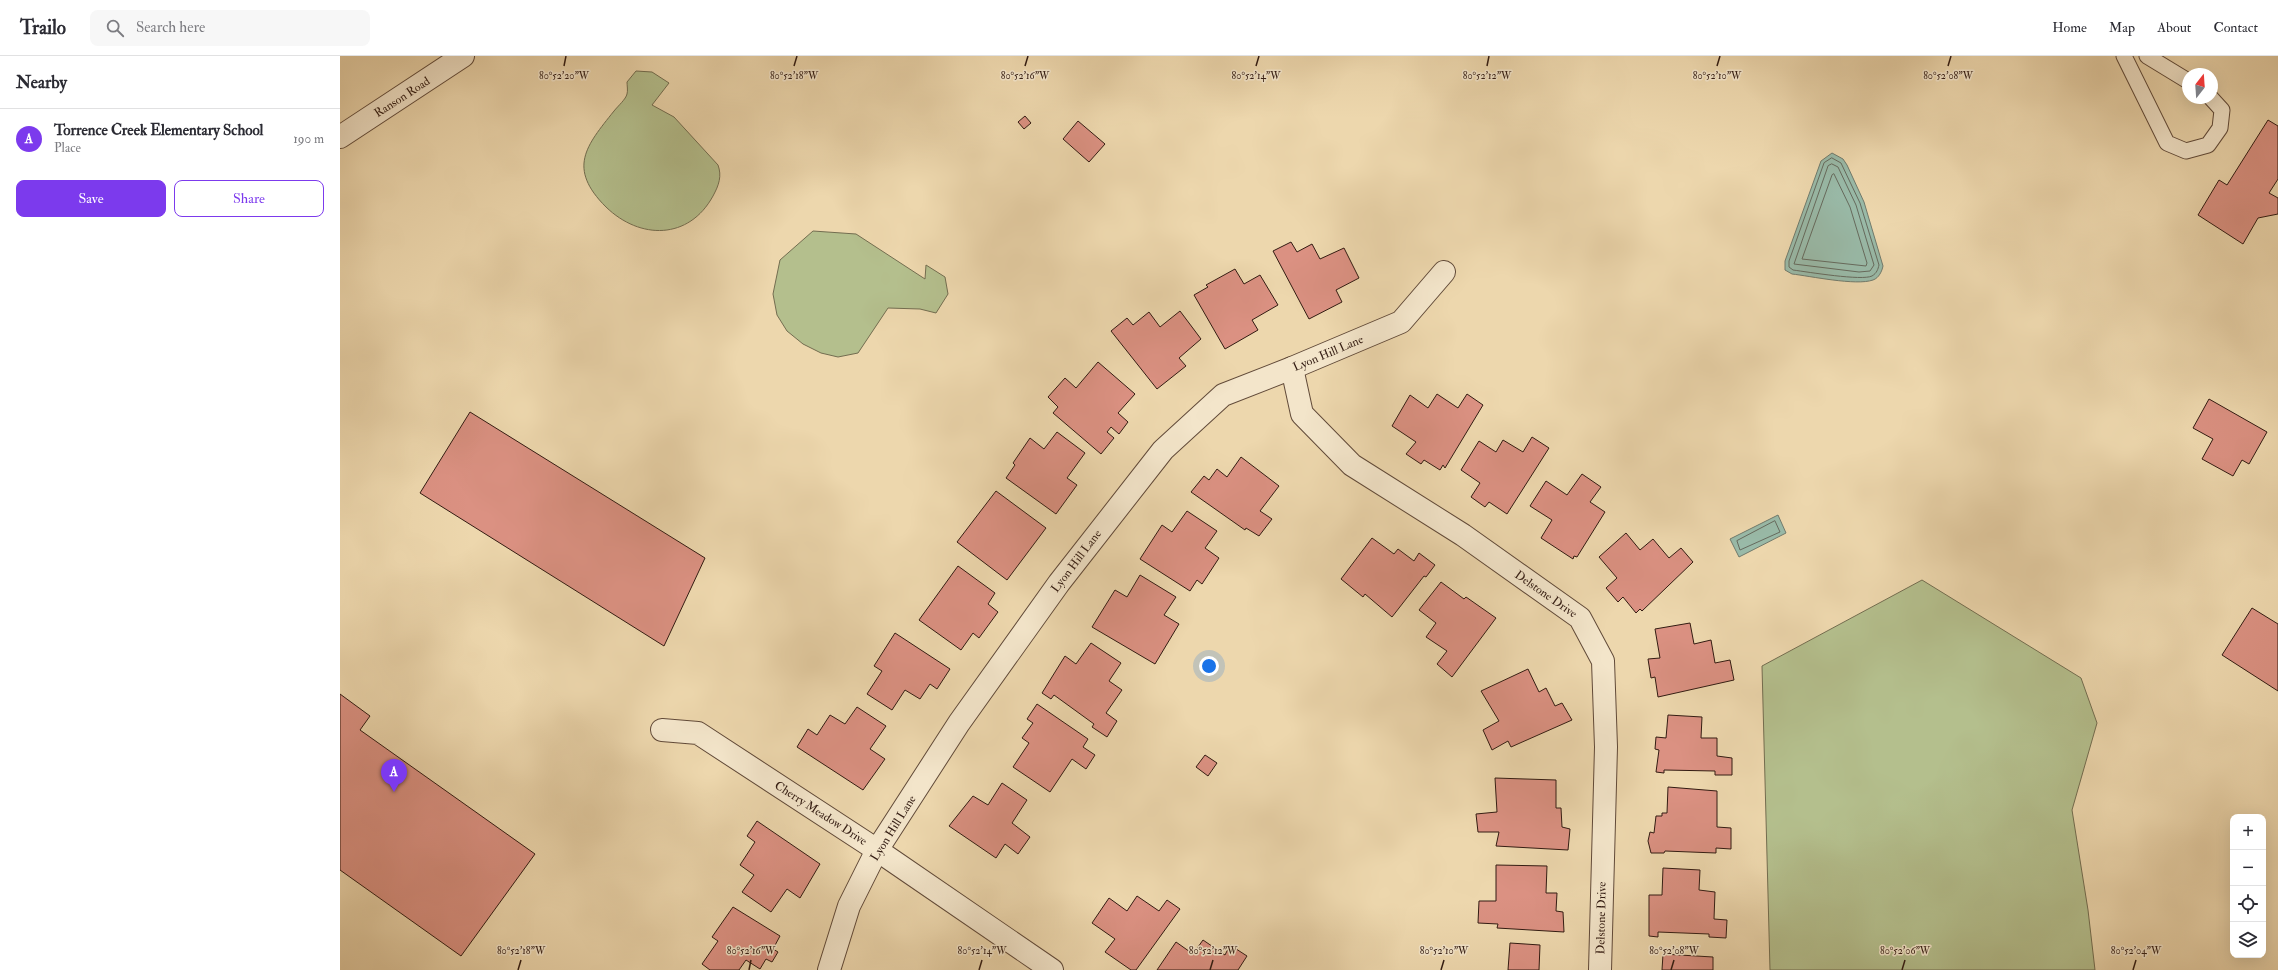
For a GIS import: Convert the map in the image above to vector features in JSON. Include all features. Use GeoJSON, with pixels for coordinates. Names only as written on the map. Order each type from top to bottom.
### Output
{"type":"FeatureCollection","features":[{"type":"Feature","properties":{"kind":"street","name":"Ranson Road"},"geometry":{"type":"LineString","coordinates":[[340,137],[463,56]]}},
{"type":"Feature","properties":{"kind":"street","name":"Lyon Hill Lane"},"geometry":{"type":"LineString","coordinates":[[829,970],[849,906],[877,850],[959,723],[1059,583],[1163,450],[1223,395],[1292,368],[1401,322],[1444,272]]}},
{"type":"Feature","properties":{"kind":"street","name":"Delstone Drive"},"geometry":{"type":"LineString","coordinates":[[1292,368],[1302,414],[1352,465],[1463,535],[1580,618],[1603,661],[1606,747],[1600,970]]}},
{"type":"Feature","properties":{"kind":"street","name":"Cherry Meadow Drive"},"geometry":{"type":"LineString","coordinates":[[662,730],[698,733],[877,850],[1052,970]]}},
{"type":"Feature","properties":{"kind":"lane"},"geometry":{"type":"LineString","coordinates":[[2124,56],[2167,143],[2186,151],[2208,145],[2220,128],[2222,110],[2216,104]]}},
{"type":"Feature","properties":{"kind":"lane"},"geometry":{"type":"LineString","coordinates":[[2147,56],[2182,76]]}},
{"type":"Feature","properties":{"kind":"green space"},"geometry":{"type":"Polygon","coordinates":[[[636,71],[652,72],[669,83],[652,105],[674,117],[718,165],[720,177],[713,196],[703,210],[691,221],[678,228],[648,230],[619,218],[606,207],[594,193],[587,180],[584,169],[585,158],[589,146],[595,135],[625,98],[627,93],[627,82],[636,71]]]}},
{"type":"Feature","properties":{"kind":"green space"},"geometry":{"type":"Polygon","coordinates":[[[813,231],[856,234],[925,279],[926,265],[945,277],[948,294],[936,313],[920,309],[888,308],[858,353],[838,357],[821,353],[803,344],[787,331],[777,315],[773,294],[780,260],[813,231]]]}},
{"type":"Feature","properties":{"kind":"green space"},"geometry":{"type":"Polygon","coordinates":[[[1922,580],[2081,678],[2097,723],[2072,810],[2088,910],[2095,970],[1770,970],[1762,666],[1922,580]]]}},
{"type":"Feature","properties":{"kind":"water"},"geometry":{"type":"Polygon","coordinates":[[[1832,153],[1843,159],[1847,165],[1864,202],[1883,266],[1879,276],[1873,280],[1856,282],[1833,280],[1792,274],[1785,270],[1785,261],[1821,161],[1832,153]]]}},
{"type":"Feature","properties":{"kind":"water"},"geometry":{"type":"Polygon","coordinates":[[[1778,515],[1786,533],[1739,557],[1730,539],[1778,515]]]}},
{"type":"Feature","properties":{"kind":"building"},"geometry":{"type":"Polygon","coordinates":[[[1025,116],[1031,123],[1024,129],[1018,122],[1025,116]]]}},
{"type":"Feature","properties":{"kind":"building"},"geometry":{"type":"Polygon","coordinates":[[[2268,120],[2278,126],[2278,179],[2269,193],[2278,198],[2278,214],[2258,218],[2243,244],[2198,215],[2219,180],[2227,185],[2268,120]]]}},
{"type":"Feature","properties":{"kind":"building"},"geometry":{"type":"Polygon","coordinates":[[[1078,121],[1105,144],[1089,162],[1063,139],[1078,121]]]}},
{"type":"Feature","properties":{"kind":"building"},"geometry":{"type":"Polygon","coordinates":[[[1291,242],[1297,252],[1312,244],[1320,259],[1344,248],[1359,278],[1336,290],[1342,302],[1309,319],[1273,251],[1291,242]]]}},
{"type":"Feature","properties":{"kind":"building"},"geometry":{"type":"Polygon","coordinates":[[[1235,269],[1244,284],[1260,275],[1278,305],[1252,320],[1258,330],[1225,349],[1194,295],[1208,287],[1206,285],[1235,269]]]}},
{"type":"Feature","properties":{"kind":"building"},"geometry":{"type":"Polygon","coordinates":[[[1180,311],[1201,339],[1179,358],[1186,366],[1157,389],[1111,331],[1127,318],[1133,325],[1149,312],[1160,327],[1180,311]]]}},
{"type":"Feature","properties":{"kind":"building"},"geometry":{"type":"Polygon","coordinates":[[[1098,362],[1135,394],[1118,413],[1128,422],[1119,434],[1111,427],[1107,432],[1114,438],[1101,454],[1053,413],[1058,407],[1048,397],[1065,378],[1076,388],[1098,362]]]}},
{"type":"Feature","properties":{"kind":"building"},"geometry":{"type":"Polygon","coordinates":[[[1437,394],[1458,408],[1467,394],[1483,405],[1445,468],[1443,465],[1440,470],[1424,460],[1421,464],[1406,454],[1416,442],[1392,426],[1410,395],[1428,408],[1437,394]]]}},
{"type":"Feature","properties":{"kind":"building"},"geometry":{"type":"Polygon","coordinates":[[[2209,399],[2267,432],[2249,464],[2242,460],[2233,476],[2202,459],[2213,439],[2193,428],[2209,399]]]}},
{"type":"Feature","properties":{"kind":"building"},"geometry":{"type":"Polygon","coordinates":[[[470,412],[705,558],[664,646],[420,493],[470,412]]]}},
{"type":"Feature","properties":{"kind":"building"},"geometry":{"type":"Polygon","coordinates":[[[1057,432],[1085,453],[1067,478],[1077,485],[1056,514],[1006,478],[1015,465],[1013,463],[1030,438],[1044,449],[1057,432]]]}},
{"type":"Feature","properties":{"kind":"building"},"geometry":{"type":"Polygon","coordinates":[[[1532,437],[1549,448],[1507,514],[1489,502],[1485,507],[1471,497],[1480,483],[1461,470],[1479,441],[1496,452],[1503,440],[1523,452],[1532,437]]]}},
{"type":"Feature","properties":{"kind":"building"},"geometry":{"type":"Polygon","coordinates":[[[1241,457],[1279,486],[1260,511],[1272,519],[1259,536],[1246,528],[1245,530],[1191,492],[1204,476],[1209,480],[1217,469],[1227,477],[1241,457]]]}},
{"type":"Feature","properties":{"kind":"building"},"geometry":{"type":"Polygon","coordinates":[[[1582,474],[1601,487],[1590,502],[1605,512],[1577,557],[1574,556],[1573,559],[1541,538],[1552,520],[1530,506],[1546,481],[1567,495],[1582,474]]]}},
{"type":"Feature","properties":{"kind":"building"},"geometry":{"type":"Polygon","coordinates":[[[996,491],[1046,528],[1007,580],[957,542],[996,491]]]}},
{"type":"Feature","properties":{"kind":"building"},"geometry":{"type":"Polygon","coordinates":[[[1187,511],[1217,531],[1205,548],[1219,558],[1202,584],[1197,580],[1190,591],[1140,559],[1162,525],[1172,532],[1187,511]]]}},
{"type":"Feature","properties":{"kind":"building"},"geometry":{"type":"Polygon","coordinates":[[[1626,533],[1640,550],[1653,539],[1669,558],[1681,548],[1693,562],[1642,611],[1640,609],[1636,613],[1623,597],[1618,602],[1606,588],[1617,578],[1599,557],[1626,533]]]}},
{"type":"Feature","properties":{"kind":"building"},"geometry":{"type":"Polygon","coordinates":[[[1372,538],[1394,554],[1398,549],[1414,561],[1419,553],[1435,565],[1426,577],[1424,576],[1392,617],[1365,594],[1363,597],[1341,579],[1372,538]]]}},
{"type":"Feature","properties":{"kind":"building"},"geometry":{"type":"Polygon","coordinates":[[[958,566],[995,593],[988,604],[998,612],[979,638],[973,633],[961,650],[919,620],[958,566]]]}},
{"type":"Feature","properties":{"kind":"building"},"geometry":{"type":"Polygon","coordinates":[[[1140,575],[1176,597],[1164,615],[1179,624],[1155,664],[1092,627],[1115,590],[1127,597],[1140,575]]]}},
{"type":"Feature","properties":{"kind":"building"},"geometry":{"type":"Polygon","coordinates":[[[1441,582],[1464,599],[1466,597],[1496,618],[1452,677],[1437,664],[1447,651],[1426,637],[1436,623],[1419,610],[1441,582]]]}},
{"type":"Feature","properties":{"kind":"building"},"geometry":{"type":"Polygon","coordinates":[[[2252,608],[2278,624],[2278,691],[2222,655],[2252,608]]]}},
{"type":"Feature","properties":{"kind":"building"},"geometry":{"type":"Polygon","coordinates":[[[1690,623],[1694,644],[1711,640],[1715,663],[1730,660],[1734,680],[1658,697],[1655,677],[1651,678],[1648,659],[1660,658],[1655,629],[1690,623]]]}},
{"type":"Feature","properties":{"kind":"building"},"geometry":{"type":"Polygon","coordinates":[[[895,633],[950,669],[937,689],[930,684],[920,699],[905,690],[892,710],[867,694],[882,671],[874,666],[895,633]]]}},
{"type":"Feature","properties":{"kind":"building"},"geometry":{"type":"Polygon","coordinates":[[[1091,643],[1121,663],[1109,681],[1122,690],[1106,713],[1117,721],[1107,737],[1092,727],[1094,724],[1054,695],[1051,699],[1042,693],[1065,656],[1076,664],[1091,643]]]}},
{"type":"Feature","properties":{"kind":"building"},"geometry":{"type":"Polygon","coordinates":[[[1528,669],[1539,692],[1546,688],[1555,706],[1562,703],[1572,720],[1511,747],[1508,741],[1492,750],[1483,730],[1499,721],[1481,691],[1528,669]]]}},
{"type":"Feature","properties":{"kind":"building"},"geometry":{"type":"Polygon","coordinates":[[[340,694],[370,716],[360,730],[535,854],[461,956],[340,870],[340,694]]]}},
{"type":"Feature","properties":{"kind":"building"},"geometry":{"type":"Polygon","coordinates":[[[1037,704],[1088,739],[1083,747],[1095,755],[1086,769],[1072,759],[1050,792],[1013,767],[1029,743],[1022,738],[1033,723],[1027,719],[1037,704]]]}},
{"type":"Feature","properties":{"kind":"building"},"geometry":{"type":"Polygon","coordinates":[[[857,707],[886,726],[870,749],[885,759],[863,790],[797,747],[808,729],[817,735],[830,715],[845,724],[857,707]]]}},
{"type":"Feature","properties":{"kind":"building"},"geometry":{"type":"Polygon","coordinates":[[[1668,715],[1702,717],[1701,738],[1717,738],[1717,756],[1732,758],[1732,775],[1715,775],[1715,771],[1664,770],[1664,773],[1656,772],[1659,750],[1655,749],[1656,737],[1666,738],[1668,715]]]}},
{"type":"Feature","properties":{"kind":"building"},"geometry":{"type":"Polygon","coordinates":[[[1205,755],[1217,763],[1208,776],[1196,767],[1205,755]]]}},
{"type":"Feature","properties":{"kind":"building"},"geometry":{"type":"Polygon","coordinates":[[[1495,778],[1556,780],[1556,808],[1561,808],[1562,827],[1570,829],[1568,850],[1496,846],[1499,832],[1478,832],[1476,814],[1497,812],[1495,778]]]}},
{"type":"Feature","properties":{"kind":"building"},"geometry":{"type":"Polygon","coordinates":[[[1002,783],[1027,800],[1012,823],[1030,837],[1018,854],[1005,844],[996,858],[949,826],[973,796],[988,805],[1002,783]]]}},
{"type":"Feature","properties":{"kind":"building"},"geometry":{"type":"Polygon","coordinates":[[[1668,787],[1717,791],[1717,827],[1731,828],[1731,849],[1716,848],[1716,853],[1665,851],[1664,853],[1651,853],[1648,841],[1650,832],[1654,833],[1656,816],[1662,816],[1662,813],[1667,813],[1668,787]]]}},
{"type":"Feature","properties":{"kind":"building"},"geometry":{"type":"Polygon","coordinates":[[[757,821],[820,864],[800,898],[787,889],[771,912],[742,892],[754,875],[740,865],[755,842],[747,836],[757,821]]]}},
{"type":"Feature","properties":{"kind":"building"},"geometry":{"type":"Polygon","coordinates":[[[1496,865],[1547,866],[1546,893],[1557,893],[1556,911],[1563,912],[1564,932],[1497,928],[1498,924],[1478,923],[1479,901],[1496,901],[1496,865]]]}},
{"type":"Feature","properties":{"kind":"building"},"geometry":{"type":"Polygon","coordinates":[[[1663,868],[1700,870],[1699,890],[1715,892],[1714,919],[1727,920],[1726,938],[1709,937],[1709,934],[1658,932],[1658,937],[1649,936],[1649,895],[1662,895],[1663,868]]]}},
{"type":"Feature","properties":{"kind":"building"},"geometry":{"type":"Polygon","coordinates":[[[1137,896],[1159,911],[1167,900],[1180,909],[1136,970],[1131,970],[1105,952],[1115,939],[1092,923],[1109,898],[1127,911],[1137,896]]]}},
{"type":"Feature","properties":{"kind":"building"},"geometry":{"type":"Polygon","coordinates":[[[733,907],[780,936],[773,949],[778,952],[772,962],[766,959],[760,969],[746,960],[739,970],[710,970],[702,964],[718,941],[712,937],[733,907]]]}},
{"type":"Feature","properties":{"kind":"building"},"geometry":{"type":"Polygon","coordinates":[[[1203,940],[1225,955],[1230,945],[1247,956],[1238,970],[1157,970],[1176,942],[1193,954],[1203,940]]]}},
{"type":"Feature","properties":{"kind":"building"},"geometry":{"type":"Polygon","coordinates":[[[1510,943],[1540,945],[1539,970],[1508,970],[1510,943]]]}},
{"type":"Feature","properties":{"kind":"building"},"geometry":{"type":"Polygon","coordinates":[[[1663,954],[1713,957],[1713,970],[1662,970],[1663,954]]]}},
{"type":"Feature","properties":{"kind":"place","name":"Torrence Creek Elementary School"},"geometry":{"type":"Point","coordinates":[394,792]}}]}
